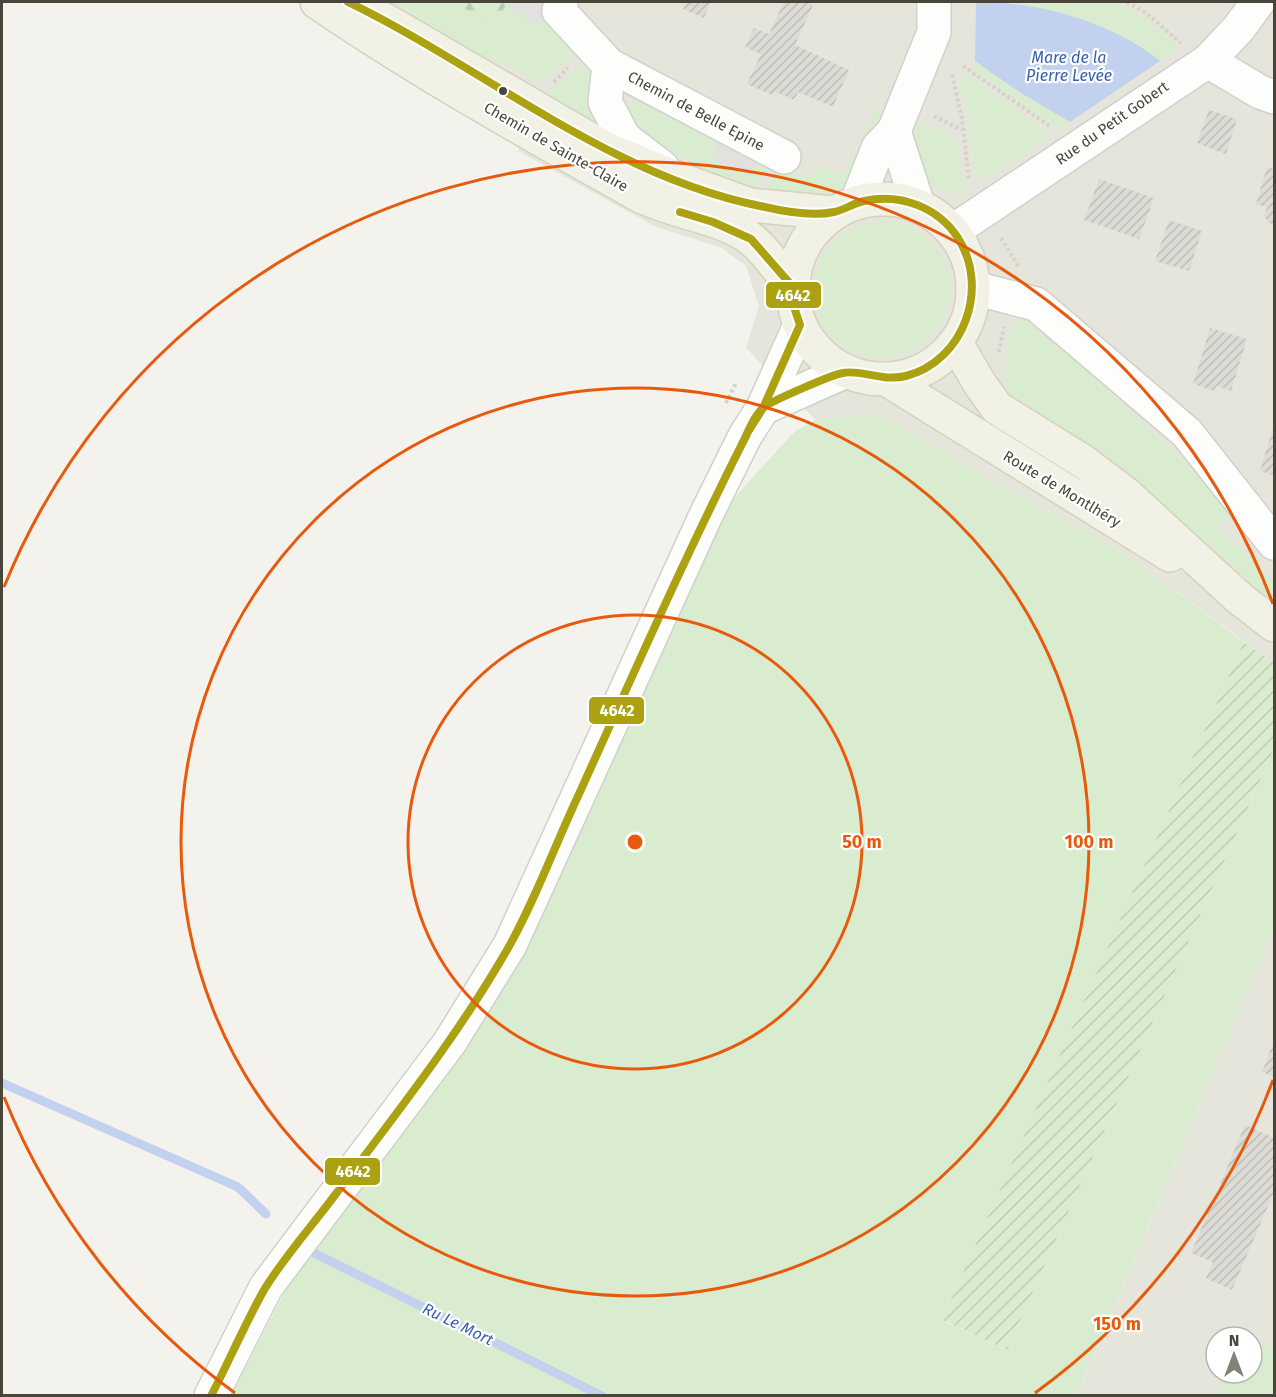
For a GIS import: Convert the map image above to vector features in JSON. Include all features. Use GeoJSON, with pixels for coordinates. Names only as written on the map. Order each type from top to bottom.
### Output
{"type":"FeatureCollection","features":[{"type":"Feature","properties":{"kind":"main road","name":"Chemin de Sainte-Claire"},"geometry":{"type":"LineString","coordinates":[[317,2],[374,40],[496,114],[656,205],[713,222],[751,239],[793,287]]}},
{"type":"Feature","properties":{"kind":"main road","name":"Chemin de Sainte-Claire"},"geometry":{"type":"LineString","coordinates":[[348,2],[385,20],[608,150],[750,205],[845,208]]}},
{"type":"Feature","properties":{"kind":"main road"},"geometry":{"type":"LineString","coordinates":[[888,198],[918,205],[937,216],[953,231],[969,258],[974,288],[969,317],[956,343],[937,362],[912,374],[886,379],[866,377],[846,371],[827,360],[812,344],[800,325],[794,307],[793,287],[798,259],[812,233],[845,208],[888,198]]}},
{"type":"Feature","properties":{"kind":"main road","name":"Route de Montlhéry"},"geometry":{"type":"LineString","coordinates":[[956,343],[980,384],[998,408],[1084,462],[1126,494],[1239,598]]}},
{"type":"Feature","properties":{"kind":"main road","name":"Route de Montlhéry"},"geometry":{"type":"LineString","coordinates":[[886,379],[1239,598],[1275,625]]}},
{"type":"Feature","properties":{"kind":"street"},"geometry":{"type":"LineString","coordinates":[[845,208],[878,148],[894,131],[934,32],[934,2]]}},
{"type":"Feature","properties":{"kind":"street","name":"Rue du Petit Gobert"},"geometry":{"type":"LineString","coordinates":[[953,231],[1197,54],[1239,28],[1258,2]]}},
{"type":"Feature","properties":{"kind":"street","name":"Chemin de Belle Epine"},"geometry":{"type":"LineString","coordinates":[[560,6],[600,55],[784,157]]}},
{"type":"Feature","properties":{"kind":"street"},"geometry":{"type":"LineString","coordinates":[[1197,54],[1260,92],[1275,98]]}},
{"type":"Feature","properties":{"kind":"street","name":"Chemin de Belle Epine"},"geometry":{"type":"LineString","coordinates":[[600,55],[605,102],[624,138],[681,180]]}},
{"type":"Feature","properties":{"kind":"street"},"geometry":{"type":"LineString","coordinates":[[894,131],[918,205]]}},
{"type":"Feature","properties":{"kind":"street"},"geometry":{"type":"LineString","coordinates":[[974,288],[1015,297],[1036,304],[1044,310],[1186,433],[1275,543]]}},
{"type":"Feature","properties":{"kind":"street"},"geometry":{"type":"LineString","coordinates":[[211,1395],[266,1287],[450,1042],[510,945],[706,515],[746,436],[763,408],[800,325]]}},
{"type":"Feature","properties":{"kind":"street"},"geometry":{"type":"LineString","coordinates":[[763,408],[846,371]]}},
{"type":"Feature","properties":{"kind":"path"},"geometry":{"type":"LineString","coordinates":[[1126,2],[1146,13],[1197,54]]}},
{"type":"Feature","properties":{"kind":"path"},"geometry":{"type":"LineString","coordinates":[[552,83],[600,55]]}},
{"type":"Feature","properties":{"kind":"path"},"geometry":{"type":"LineString","coordinates":[[963,66],[1053,129]]}},
{"type":"Feature","properties":{"kind":"path"},"geometry":{"type":"LineString","coordinates":[[952,75],[970,183]]}},
{"type":"Feature","properties":{"kind":"path"},"geometry":{"type":"LineString","coordinates":[[924,111],[963,131]]}},
{"type":"Feature","properties":{"kind":"path"},"geometry":{"type":"LineString","coordinates":[[999,235],[1020,269],[1019,276]]}},
{"type":"Feature","properties":{"kind":"path"},"geometry":{"type":"LineString","coordinates":[[999,360],[1001,333],[1006,322]]}},
{"type":"Feature","properties":{"kind":"path"},"geometry":{"type":"LineString","coordinates":[[725,404],[740,377]]}},
{"type":"Feature","properties":{"kind":"shaded area"},"geometry":{"type":"Polygon","coordinates":[[[369,2],[1274,2],[1274,663],[1125,554],[1001,486],[883,416],[816,420],[746,348],[759,306],[746,266],[722,248],[656,227],[518,151],[523,140],[369,2]]]}},
{"type":"Feature","properties":{"kind":"shaded area"},"geometry":{"type":"Polygon","coordinates":[[[508,2],[539,2],[548,10],[533,26],[506,4],[508,2]]]}},
{"type":"Feature","properties":{"kind":"shaded area"},"geometry":{"type":"Polygon","coordinates":[[[721,134],[762,156],[752,176],[712,159],[721,134]]]}},
{"type":"Feature","properties":{"kind":"shaded area"},"geometry":{"type":"Polygon","coordinates":[[[1274,927],[1274,1348],[1264,1344],[1264,1325],[1204,1325],[1204,1385],[1222,1385],[1218,1395],[1077,1396],[1274,927]]]}},
{"type":"Feature","properties":{"kind":"green space"},"geometry":{"type":"Polygon","coordinates":[[[369,2],[449,2],[496,22],[506,4],[533,26],[548,10],[559,23],[556,34],[574,53],[542,83],[491,57],[484,65],[369,2]]]}},
{"type":"Feature","properties":{"kind":"green space"},"geometry":{"type":"Polygon","coordinates":[[[449,2],[508,2],[496,22],[449,2]]]}},
{"type":"Feature","properties":{"kind":"green space"},"geometry":{"type":"Polygon","coordinates":[[[1012,2],[1119,2],[1146,19],[1177,47],[1160,61],[1107,30],[1012,2]]]}},
{"type":"Feature","properties":{"kind":"green space"},"geometry":{"type":"Polygon","coordinates":[[[588,58],[594,65],[605,123],[599,128],[547,98],[553,88],[588,58]]]}},
{"type":"Feature","properties":{"kind":"green space"},"geometry":{"type":"Polygon","coordinates":[[[975,61],[1021,93],[1070,122],[1058,130],[971,67],[975,61]]]}},
{"type":"Feature","properties":{"kind":"green space"},"geometry":{"type":"Polygon","coordinates":[[[967,73],[1051,136],[982,181],[974,168],[968,112],[959,81],[967,73]]]}},
{"type":"Feature","properties":{"kind":"green space"},"geometry":{"type":"Polygon","coordinates":[[[640,97],[721,134],[712,159],[762,156],[773,162],[752,188],[689,162],[634,132],[626,115],[632,100],[640,97]]]}},
{"type":"Feature","properties":{"kind":"green space"},"geometry":{"type":"Polygon","coordinates":[[[877,105],[882,106],[868,151],[860,168],[846,184],[812,195],[763,192],[783,165],[809,177],[817,165],[843,175],[877,105]]]}},
{"type":"Feature","properties":{"kind":"green space"},"geometry":{"type":"Polygon","coordinates":[[[917,122],[955,137],[967,194],[951,193],[929,183],[919,163],[917,122]]]}},
{"type":"Feature","properties":{"kind":"green space"},"geometry":{"type":"Polygon","coordinates":[[[882,221],[908,226],[920,232],[930,241],[939,251],[945,263],[950,289],[945,315],[939,327],[930,337],[920,346],[908,352],[882,357],[856,352],[844,346],[834,337],[825,327],[819,315],[814,289],[819,263],[825,251],[834,241],[844,232],[856,226],[882,221]]]}},
{"type":"Feature","properties":{"kind":"green space"},"geometry":{"type":"Polygon","coordinates":[[[1021,311],[1202,477],[1233,509],[1218,527],[1274,581],[1274,604],[993,385],[1004,377],[1010,332],[1021,311]]]}},
{"type":"Feature","properties":{"kind":"green space"},"geometry":{"type":"Polygon","coordinates":[[[875,414],[883,416],[1001,486],[1125,554],[1244,642],[943,1321],[1007,1350],[1274,749],[1274,927],[1077,1395],[231,1396],[287,1288],[339,1210],[434,1089],[725,508],[795,431],[816,420],[875,414]]]}},
{"type":"Feature","properties":{"kind":"green space"},"geometry":{"type":"Polygon","coordinates":[[[1244,642],[1274,663],[1274,749],[1007,1350],[942,1320],[1244,642]]]}},
{"type":"Feature","properties":{"kind":"green space"},"geometry":{"type":"Polygon","coordinates":[[[1264,1344],[1274,1348],[1274,1395],[1218,1395],[1222,1385],[1264,1385],[1264,1344]]]}},
{"type":"Feature","properties":{"kind":"water","name":"Mare de la Pierre Levée"},"geometry":{"type":"Polygon","coordinates":[[[976,2],[1024,5],[1073,16],[1120,35],[1160,61],[1070,122],[1021,93],[975,61],[976,2]]]}},
{"type":"Feature","properties":{"kind":"building"},"geometry":{"type":"Polygon","coordinates":[[[686,2],[711,2],[704,18],[683,9],[686,2]]]}},
{"type":"Feature","properties":{"kind":"building"},"geometry":{"type":"Polygon","coordinates":[[[784,2],[807,2],[813,5],[795,45],[849,70],[833,107],[798,92],[794,100],[774,91],[772,95],[747,84],[761,54],[745,47],[754,28],[769,34],[784,2]]]}},
{"type":"Feature","properties":{"kind":"building"},"geometry":{"type":"Polygon","coordinates":[[[1209,110],[1237,119],[1226,154],[1197,143],[1209,110]]]}},
{"type":"Feature","properties":{"kind":"building"},"geometry":{"type":"Polygon","coordinates":[[[1267,167],[1274,169],[1274,225],[1268,222],[1264,215],[1267,207],[1256,204],[1267,167]]]}},
{"type":"Feature","properties":{"kind":"building"},"geometry":{"type":"Polygon","coordinates":[[[1099,179],[1154,198],[1139,239],[1084,220],[1099,179]]]}},
{"type":"Feature","properties":{"kind":"building"},"geometry":{"type":"Polygon","coordinates":[[[1169,220],[1202,231],[1189,271],[1155,261],[1169,220]]]}},
{"type":"Feature","properties":{"kind":"building"},"geometry":{"type":"Polygon","coordinates":[[[1210,328],[1247,339],[1231,391],[1216,386],[1214,391],[1193,384],[1210,328]]]}},
{"type":"Feature","properties":{"kind":"building"},"geometry":{"type":"Polygon","coordinates":[[[1274,425],[1274,469],[1272,475],[1260,471],[1274,425]]]}},
{"type":"Feature","properties":{"kind":"building"},"geometry":{"type":"Polygon","coordinates":[[[1274,1041],[1274,1077],[1262,1072],[1274,1041]]]}},
{"type":"Feature","properties":{"kind":"building"},"geometry":{"type":"Polygon","coordinates":[[[1245,1125],[1274,1138],[1274,1192],[1232,1290],[1206,1278],[1213,1262],[1191,1253],[1245,1125]]]}},
{"type":"Feature","properties":{"kind":"waterway","name":"Ru Le Mort"},"geometry":{"type":"LineString","coordinates":[[2,1083],[238,1187],[266,1214]]}},
{"type":"Feature","properties":{"kind":"waterway","name":"Ru Le Mort"},"geometry":{"type":"LineString","coordinates":[[314,1253],[602,1396]]}},
{"type":"Feature","properties":{"kind":"transit line","name":"4642"},"geometry":{"type":"LineString","coordinates":[[211,1396],[264,1290],[425,1075],[507,950],[536,893],[679,574],[757,415],[764,407],[778,399],[837,375],[850,372],[888,378],[906,376],[926,368],[943,355],[956,339],[966,320],[971,300],[972,279],[967,258],[958,238],[940,218],[917,205],[904,201],[878,199],[860,202],[834,212],[806,214],[768,208],[704,191],[651,170],[599,145],[399,28],[348,2]]}},
{"type":"Feature","properties":{"kind":"transit line","name":"4642"},"geometry":{"type":"LineString","coordinates":[[680,212],[713,222],[751,239],[793,287],[794,307],[800,325],[763,408],[749,430]]}}]}
